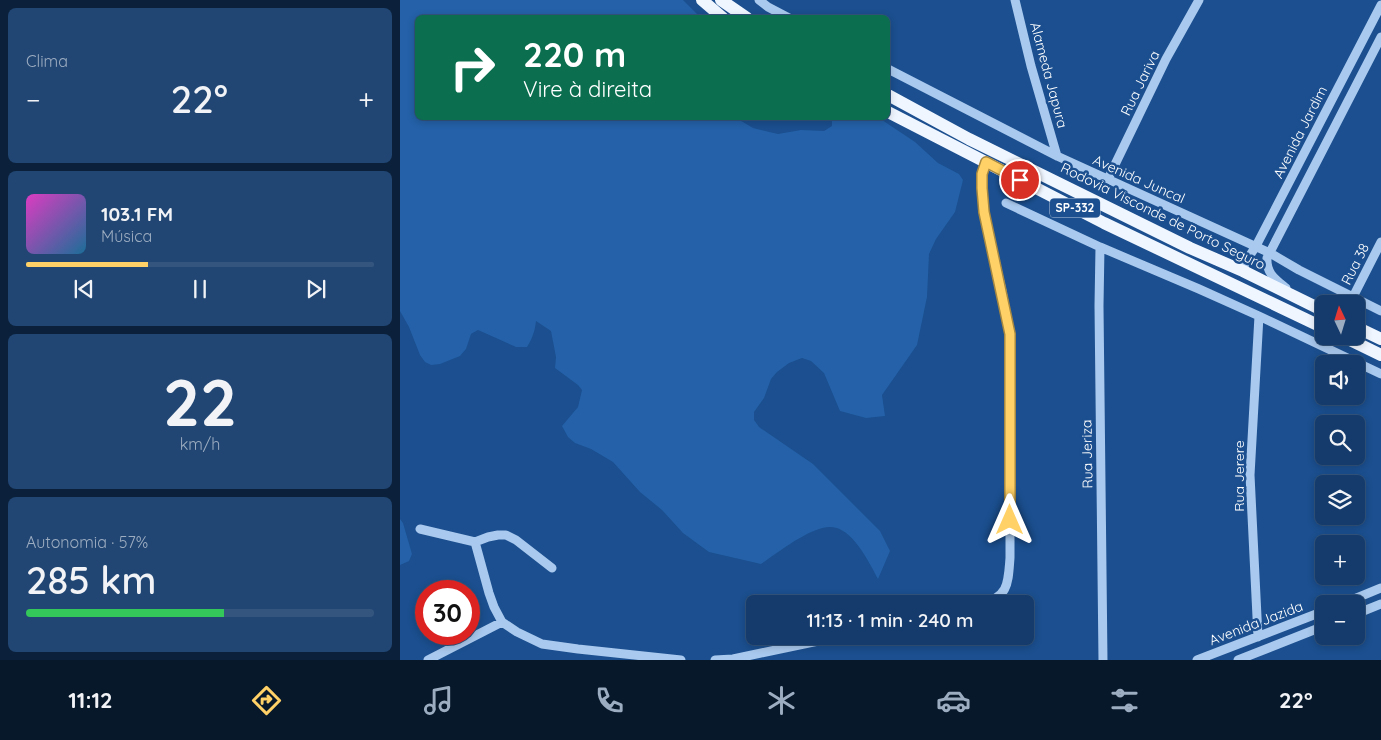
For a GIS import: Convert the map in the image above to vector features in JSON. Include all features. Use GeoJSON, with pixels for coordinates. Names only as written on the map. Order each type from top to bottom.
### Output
{"type":"FeatureCollection","features":[{"type":"Feature","properties":{"kind":"main road"},"geometry":{"type":"LineString","coordinates":[[702,0],[720,15]]}},
{"type":"Feature","properties":{"kind":"main road"},"geometry":{"type":"LineString","coordinates":[[721,0],[743,15]]}},
{"type":"Feature","properties":{"kind":"main road","name":"Rodovia Visconde de Porto Seguro"},"geometry":{"type":"LineString","coordinates":[[890,96],[969,139],[1190,248],[1244,271],[1293,296]]}},
{"type":"Feature","properties":{"kind":"main road","name":"SP-332"},"geometry":{"type":"LineString","coordinates":[[890,113],[1104,223],[1315,324]]}},
{"type":"Feature","properties":{"kind":"main road"},"geometry":{"type":"LineString","coordinates":[[1244,271],[1243,276],[1246,286],[1264,300]]}},
{"type":"Feature","properties":{"kind":"main road","name":"SP-332"},"geometry":{"type":"LineString","coordinates":[[1293,296],[1315,307]]}},
{"type":"Feature","properties":{"kind":"main road"},"geometry":{"type":"LineString","coordinates":[[1365,331],[1381,339]]}},
{"type":"Feature","properties":{"kind":"main road"},"geometry":{"type":"LineString","coordinates":[[1360,345],[1381,355]]}},
{"type":"Feature","properties":{"kind":"street"},"geometry":{"type":"LineString","coordinates":[[759,0],[770,3],[785,15]]}},
{"type":"Feature","properties":{"kind":"street","name":"Alameda Japura"},"geometry":{"type":"LineString","coordinates":[[1015,0],[1031,66],[1057,156]]}},
{"type":"Feature","properties":{"kind":"street","name":"Rua Jariva"},"geometry":{"type":"LineString","coordinates":[[1108,180],[1166,59],[1198,0]]}},
{"type":"Feature","properties":{"kind":"street","name":"Avenida Jardim"},"geometry":{"type":"LineString","coordinates":[[1244,271],[1245,263],[1256,246],[1381,5]]}},
{"type":"Feature","properties":{"kind":"street","name":"Avenida Jardim"},"geometry":{"type":"LineString","coordinates":[[1270,252],[1381,37]]}},
{"type":"Feature","properties":{"kind":"street","name":"Avenida Juncal"},"geometry":{"type":"LineString","coordinates":[[890,70],[1057,156],[1270,252],[1299,270],[1349,295]]}},
{"type":"Feature","properties":{"kind":"street"},"geometry":{"type":"LineString","coordinates":[[986,162],[982,174],[984,212],[1010,334],[1010,558],[1008,581],[1000,595]]}},
{"type":"Feature","properties":{"kind":"street"},"geometry":{"type":"LineString","coordinates":[[1006,203],[1100,247],[1259,316],[1381,374]]}},
{"type":"Feature","properties":{"kind":"street","name":"Rua 38"},"geometry":{"type":"LineString","coordinates":[[1354,295],[1381,242]]}},
{"type":"Feature","properties":{"kind":"street","name":"Rua Jeriza"},"geometry":{"type":"LineString","coordinates":[[1100,247],[1099,316],[1103,660]]}},
{"type":"Feature","properties":{"kind":"street"},"geometry":{"type":"LineString","coordinates":[[1270,252],[1267,264],[1270,274],[1293,296]]}},
{"type":"Feature","properties":{"kind":"street","name":"Avenida Juncal"},"geometry":{"type":"LineString","coordinates":[[1365,303],[1381,311]]}},
{"type":"Feature","properties":{"kind":"street","name":"Rua Jerere"},"geometry":{"type":"LineString","coordinates":[[1257,637],[1250,474],[1259,316]]}},
{"type":"Feature","properties":{"kind":"street"},"geometry":{"type":"LineString","coordinates":[[420,529],[475,542],[488,536],[506,535],[516,540],[552,568]]}},
{"type":"Feature","properties":{"kind":"street"},"geometry":{"type":"LineString","coordinates":[[475,542],[488,593],[494,607],[502,622],[517,632],[542,644],[681,660]]}},
{"type":"Feature","properties":{"kind":"street"},"geometry":{"type":"LineString","coordinates":[[1364,595],[1381,588]]}},
{"type":"Feature","properties":{"kind":"street"},"geometry":{"type":"LineString","coordinates":[[1365,610],[1381,604]]}},
{"type":"Feature","properties":{"kind":"street","name":"Avenida Jazida"},"geometry":{"type":"LineString","coordinates":[[1197,660],[1315,614]]}},
{"type":"Feature","properties":{"kind":"street"},"geometry":{"type":"LineString","coordinates":[[428,660],[502,622]]}},
{"type":"Feature","properties":{"kind":"street","name":"Avenida Jazida"},"geometry":{"type":"LineString","coordinates":[[1238,660],[1315,630]]}},
{"type":"Feature","properties":{"kind":"street","name":"Rua Jerere"},"geometry":{"type":"LineString","coordinates":[[1262,636],[1267,640],[1268,646],[1262,651],[1252,646],[1253,640],[1262,636]]}},
{"type":"Feature","properties":{"kind":"street"},"geometry":{"type":"LineString","coordinates":[[715,660],[734,659],[800,645]]}},
{"type":"Feature","properties":{"kind":"shaded area"},"geometry":{"type":"Polygon","coordinates":[[[400,0],[683,0],[698,15],[415,15],[415,120],[739,120],[753,128],[778,134],[801,130],[824,131],[832,126],[832,120],[882,120],[915,142],[938,163],[959,174],[963,180],[955,212],[936,239],[929,254],[927,297],[917,345],[882,395],[885,416],[866,418],[840,411],[824,373],[811,361],[802,358],[789,363],[777,372],[771,379],[764,398],[754,412],[754,420],[759,427],[813,464],[880,531],[890,551],[878,579],[870,563],[852,538],[837,528],[829,527],[812,532],[761,564],[709,552],[683,533],[662,510],[640,492],[613,462],[591,449],[575,443],[568,437],[562,426],[578,407],[582,390],[555,368],[556,357],[551,331],[536,321],[533,335],[527,347],[516,347],[478,330],[471,334],[466,349],[460,356],[440,364],[431,365],[425,362],[420,355],[409,327],[400,311],[400,0]]]}},
{"type":"Feature","properties":{"kind":"shaded area"},"geometry":{"type":"Polygon","coordinates":[[[400,519],[403,523],[412,554],[409,561],[400,565],[400,519]]]}},
{"type":"Feature","properties":{"kind":"route"},"geometry":{"type":"LineString","coordinates":[[1010,520],[1010,334],[984,212],[982,174],[986,162],[1020,180]]}}]}
